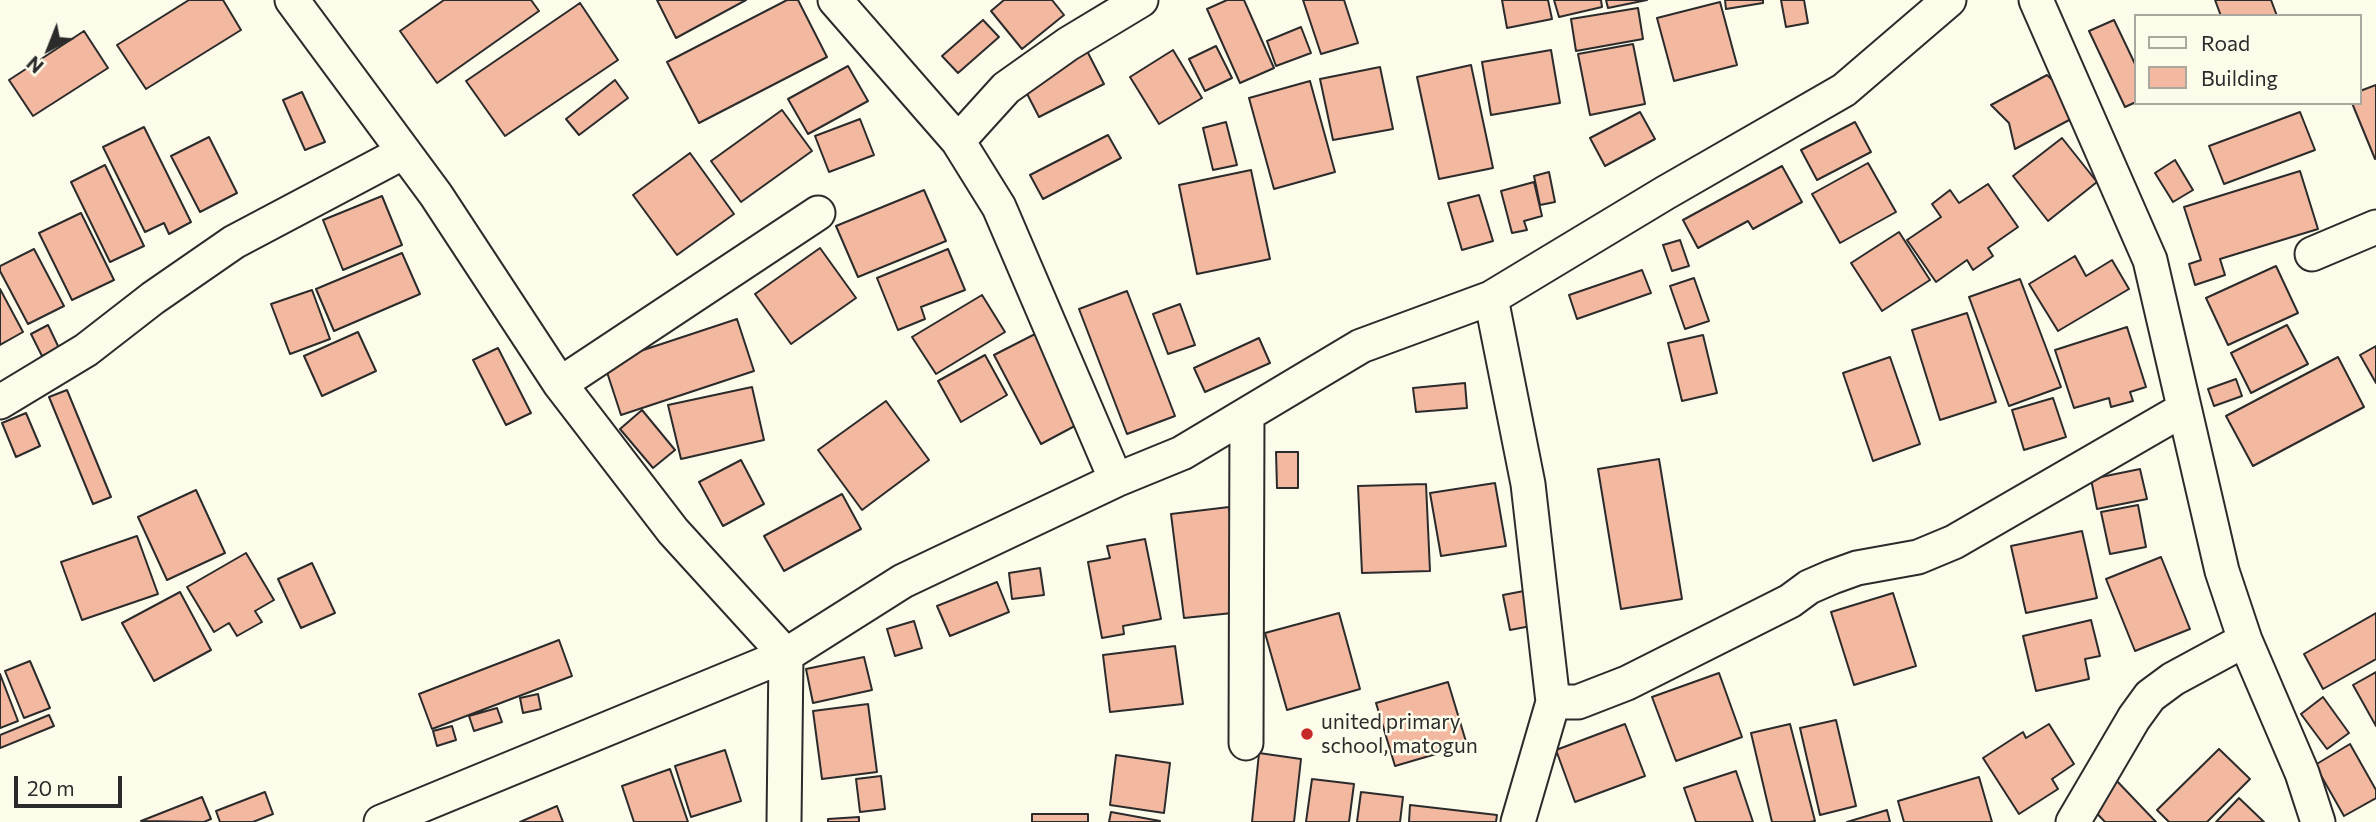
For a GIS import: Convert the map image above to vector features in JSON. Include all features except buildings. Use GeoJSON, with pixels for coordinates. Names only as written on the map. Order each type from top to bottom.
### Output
{"type":"FeatureCollection","features":[{"type":"Feature","properties":{"kind":"street"},"geometry":{"type":"LineString","coordinates":[[292,0],[404,152],[481,263],[559,384],[673,531],[786,655],[785,822]]}},
{"type":"Feature","properties":{"kind":"street"},"geometry":{"type":"LineString","coordinates":[[835,0],[958,141],[999,207],[1116,480]]}},
{"type":"Feature","properties":{"kind":"street"},"geometry":{"type":"LineString","coordinates":[[381,822],[786,655],[903,581],[1116,480],[1182,453],[1362,346],[1490,298],[1665,192],[1844,90],[1949,0]]}},
{"type":"Feature","properties":{"kind":"street"},"geometry":{"type":"LineString","coordinates":[[2036,0],[2150,260],[2222,571],[2245,640],[2302,773],[2318,822]]}},
{"type":"Feature","properties":{"kind":"street"},"geometry":{"type":"LineString","coordinates":[[958,141],[1006,88],[1068,44],[1137,1]]}},
{"type":"Feature","properties":{"kind":"street"},"geometry":{"type":"LineString","coordinates":[[0,402],[86,350],[153,298],[234,242],[404,152]]}},
{"type":"Feature","properties":{"kind":"street"},"geometry":{"type":"LineString","coordinates":[[559,384],[818,213]]}},
{"type":"Feature","properties":{"kind":"street"},"geometry":{"type":"LineString","coordinates":[[2312,254],[2376,227]]}},
{"type":"Feature","properties":{"kind":"street"},"geometry":{"type":"LineString","coordinates":[[1490,298],[1528,484],[1553,702],[1518,822]]}},
{"type":"Feature","properties":{"kind":"street"},"geometry":{"type":"LineString","coordinates":[[1553,702],[1578,702],[1626,683],[1790,601],[1809,587],[1832,577],[1857,568],[1918,557],[1954,542],[2184,409]]}},
{"type":"Feature","properties":{"kind":"street"},"geometry":{"type":"LineString","coordinates":[[1246,743],[1248,415]]}},
{"type":"Feature","properties":{"kind":"street"},"geometry":{"type":"LineString","coordinates":[[2073,822],[2134,718],[2150,696],[2174,679],[2245,640]]}},
{"type":"Feature","properties":{"kind":"place","name":"united primary school, matogun"},"geometry":{"type":"Point","coordinates":[1307,734]}}]}
